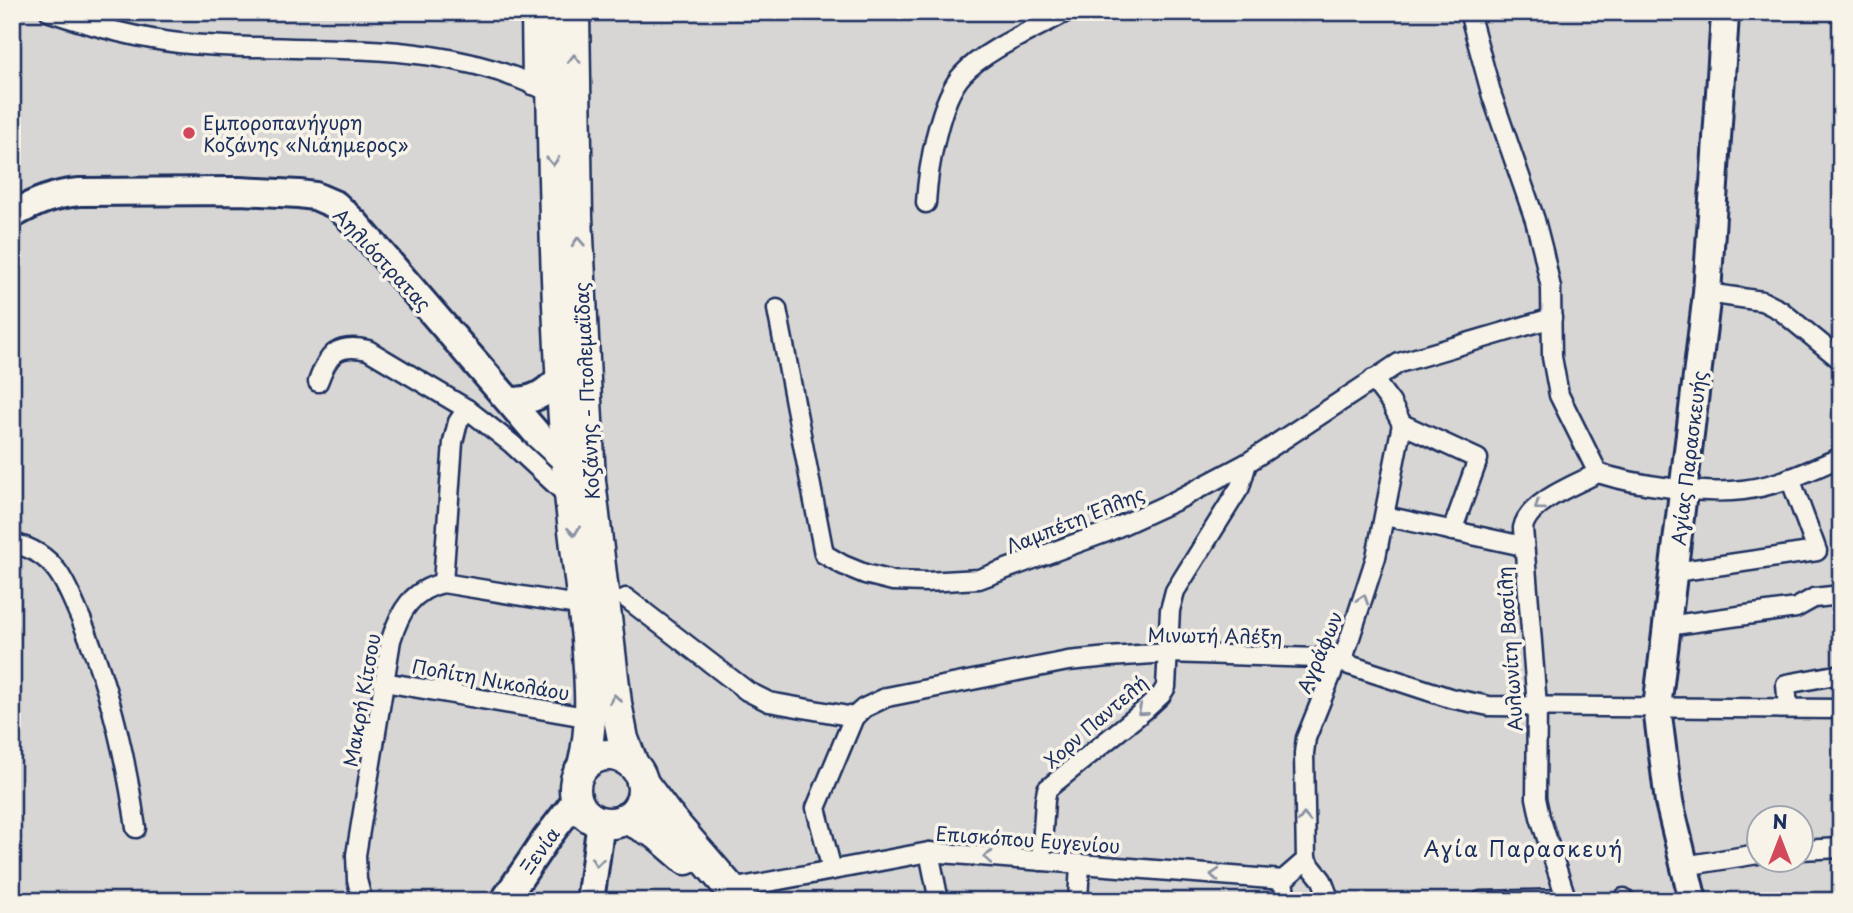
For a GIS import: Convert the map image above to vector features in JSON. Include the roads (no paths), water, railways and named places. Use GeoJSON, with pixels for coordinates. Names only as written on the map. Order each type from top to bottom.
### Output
{"type":"FeatureCollection","features":[{"type":"Feature","properties":{"kind":"main road","name":"Κοζάνης - Πτολεμαΐδας"},"geometry":{"type":"LineString","coordinates":[[551,12],[562,376],[576,481],[615,703],[623,739],[638,773],[666,814],[732,897]]}},
{"type":"Feature","properties":{"kind":"main road","name":"Κοζάνης - Πτολεμαΐδας"},"geometry":{"type":"LineString","coordinates":[[573,12],[553,94],[578,231],[576,481],[591,718],[583,766]]}},
{"type":"Feature","properties":{"kind":"main road"},"geometry":{"type":"LineString","coordinates":[[614,820],[640,802],[643,792],[638,773],[622,757],[608,754],[594,757],[583,766],[575,782],[576,800],[586,814],[657,834],[732,897]]}},
{"type":"Feature","properties":{"kind":"street"},"geometry":{"type":"LineString","coordinates":[[50,12],[122,34],[179,43],[420,53],[478,64],[553,94]]}},
{"type":"Feature","properties":{"kind":"street"},"geometry":{"type":"LineString","coordinates":[[531,12],[553,94]]}},
{"type":"Feature","properties":{"kind":"street"},"geometry":{"type":"LineString","coordinates":[[926,203],[936,137],[951,94],[961,75],[978,60],[1066,12]]}},
{"type":"Feature","properties":{"kind":"street"},"geometry":{"type":"LineString","coordinates":[[1469,12],[1492,96],[1535,220],[1551,289],[1552,357],[1559,395],[1598,473],[1646,484],[1743,490],[1790,478],[1841,457]]}},
{"type":"Feature","properties":{"kind":"street","name":"Αγίας Παρασκευής"},"geometry":{"type":"LineString","coordinates":[[1693,901],[1669,802],[1657,708],[1707,293],[1726,13]]}},
{"type":"Feature","properties":{"kind":"street","name":"Αηλιόστρατας"},"geometry":{"type":"LineString","coordinates":[[12,215],[59,193],[80,192],[262,192],[315,196],[336,205],[355,223],[511,401],[576,481]]}},
{"type":"Feature","properties":{"kind":"street"},"geometry":{"type":"LineString","coordinates":[[1707,293],[1762,301],[1780,310],[1841,360]]}},
{"type":"Feature","properties":{"kind":"street","name":"Λαμπέτη Έλλης"},"geometry":{"type":"LineString","coordinates":[[777,309],[824,554],[865,574],[893,581],[926,582],[979,579],[1107,532],[1177,500],[1247,463],[1399,363],[1552,318]]}},
{"type":"Feature","properties":{"kind":"street"},"geometry":{"type":"LineString","coordinates":[[318,382],[325,363],[334,352],[354,346],[368,350],[467,409],[512,444],[576,481]]}},
{"type":"Feature","properties":{"kind":"street"},"geometry":{"type":"LineString","coordinates":[[511,401],[542,396],[562,376]]}},
{"type":"Feature","properties":{"kind":"street"},"geometry":{"type":"LineString","coordinates":[[1373,379],[1391,403],[1402,424],[1478,459],[1452,531]]}},
{"type":"Feature","properties":{"kind":"street"},"geometry":{"type":"LineString","coordinates":[[467,409],[458,422],[453,442],[443,583],[584,606]]}},
{"type":"Feature","properties":{"kind":"street","name":"Αγράφων"},"geometry":{"type":"LineString","coordinates":[[1306,860],[1306,738],[1337,660],[1345,653],[1376,557],[1402,424]]}},
{"type":"Feature","properties":{"kind":"street","name":"Χορν Παντελή"},"geometry":{"type":"LineString","coordinates":[[1041,861],[1047,789],[1161,695],[1166,687],[1170,610],[1175,591],[1240,487],[1247,463]]}},
{"type":"Feature","properties":{"kind":"street","name":"Αυλωνίτη Βασίλη"},"geometry":{"type":"LineString","coordinates":[[1567,900],[1536,797],[1537,706],[1523,528],[1528,514],[1541,503],[1598,473]]}},
{"type":"Feature","properties":{"kind":"street"},"geometry":{"type":"LineString","coordinates":[[1675,572],[1817,551],[1790,478]]}},
{"type":"Feature","properties":{"kind":"street"},"geometry":{"type":"LineString","coordinates":[[1385,516],[1523,546]]}},
{"type":"Feature","properties":{"kind":"street"},"geometry":{"type":"LineString","coordinates":[[12,542],[42,556],[58,571],[78,612],[96,656],[118,729],[128,768],[136,828]]}},
{"type":"Feature","properties":{"kind":"street","name":"Μακρή Κίτσου"},"geometry":{"type":"LineString","coordinates":[[362,899],[357,880],[356,855],[384,682],[397,621],[416,594],[430,586],[443,583]]}},
{"type":"Feature","properties":{"kind":"street"},"geometry":{"type":"LineString","coordinates":[[1667,626],[1796,608],[1814,598],[1841,595]]}},
{"type":"Feature","properties":{"kind":"street"},"geometry":{"type":"LineString","coordinates":[[626,598],[747,691],[769,702],[854,717],[816,808],[832,870]]}},
{"type":"Feature","properties":{"kind":"street","name":"Μινωτή Αλέξη"},"geometry":{"type":"LineString","coordinates":[[854,717],[864,708],[887,697],[945,685],[1068,660],[1168,653],[1337,660],[1471,704],[1841,709]]}},
{"type":"Feature","properties":{"kind":"street"},"geometry":{"type":"LineString","coordinates":[[1788,708],[1786,684],[1841,674]]}},
{"type":"Feature","properties":{"kind":"street","name":"Πολίτη Νικολάου"},"geometry":{"type":"LineString","coordinates":[[384,682],[591,718]]}},
{"type":"Feature","properties":{"kind":"street","name":"Ξενία"},"geometry":{"type":"LineString","coordinates":[[504,901],[576,800]]}},
{"type":"Feature","properties":{"kind":"street"},"geometry":{"type":"LineString","coordinates":[[590,901],[614,820]]}},
{"type":"Feature","properties":{"kind":"street"},"geometry":{"type":"LineString","coordinates":[[1814,849],[1841,848]]}},
{"type":"Feature","properties":{"kind":"street"},"geometry":{"type":"LineString","coordinates":[[929,852],[939,901]]}},
{"type":"Feature","properties":{"kind":"street","name":"Επισκόπου Ευγενίου"},"geometry":{"type":"LineString","coordinates":[[732,897],[832,870],[929,852],[1283,880]]}},
{"type":"Feature","properties":{"kind":"street"},"geometry":{"type":"LineString","coordinates":[[1684,866],[1744,857]]}},
{"type":"Feature","properties":{"kind":"street"},"geometry":{"type":"LineString","coordinates":[[1286,901],[1283,880],[1306,860],[1322,880],[1330,901]]}},
{"type":"Feature","properties":{"kind":"street"},"geometry":{"type":"LineString","coordinates":[[1079,901],[1080,864]]}},
{"type":"Feature","properties":{"kind":"street"},"geometry":{"type":"LineString","coordinates":[[1481,901],[1567,900]]}},
{"type":"Feature","properties":{"kind":"place","name":"Εμποροπανήγυρη Κοζάνης «Νιάημερος»"},"geometry":{"type":"Point","coordinates":[189,133]}},
{"type":"Feature","properties":{"kind":"district","name":"Αγία Παρασκευή"},"geometry":{"type":"Point","coordinates":[1524,848]}}]}
